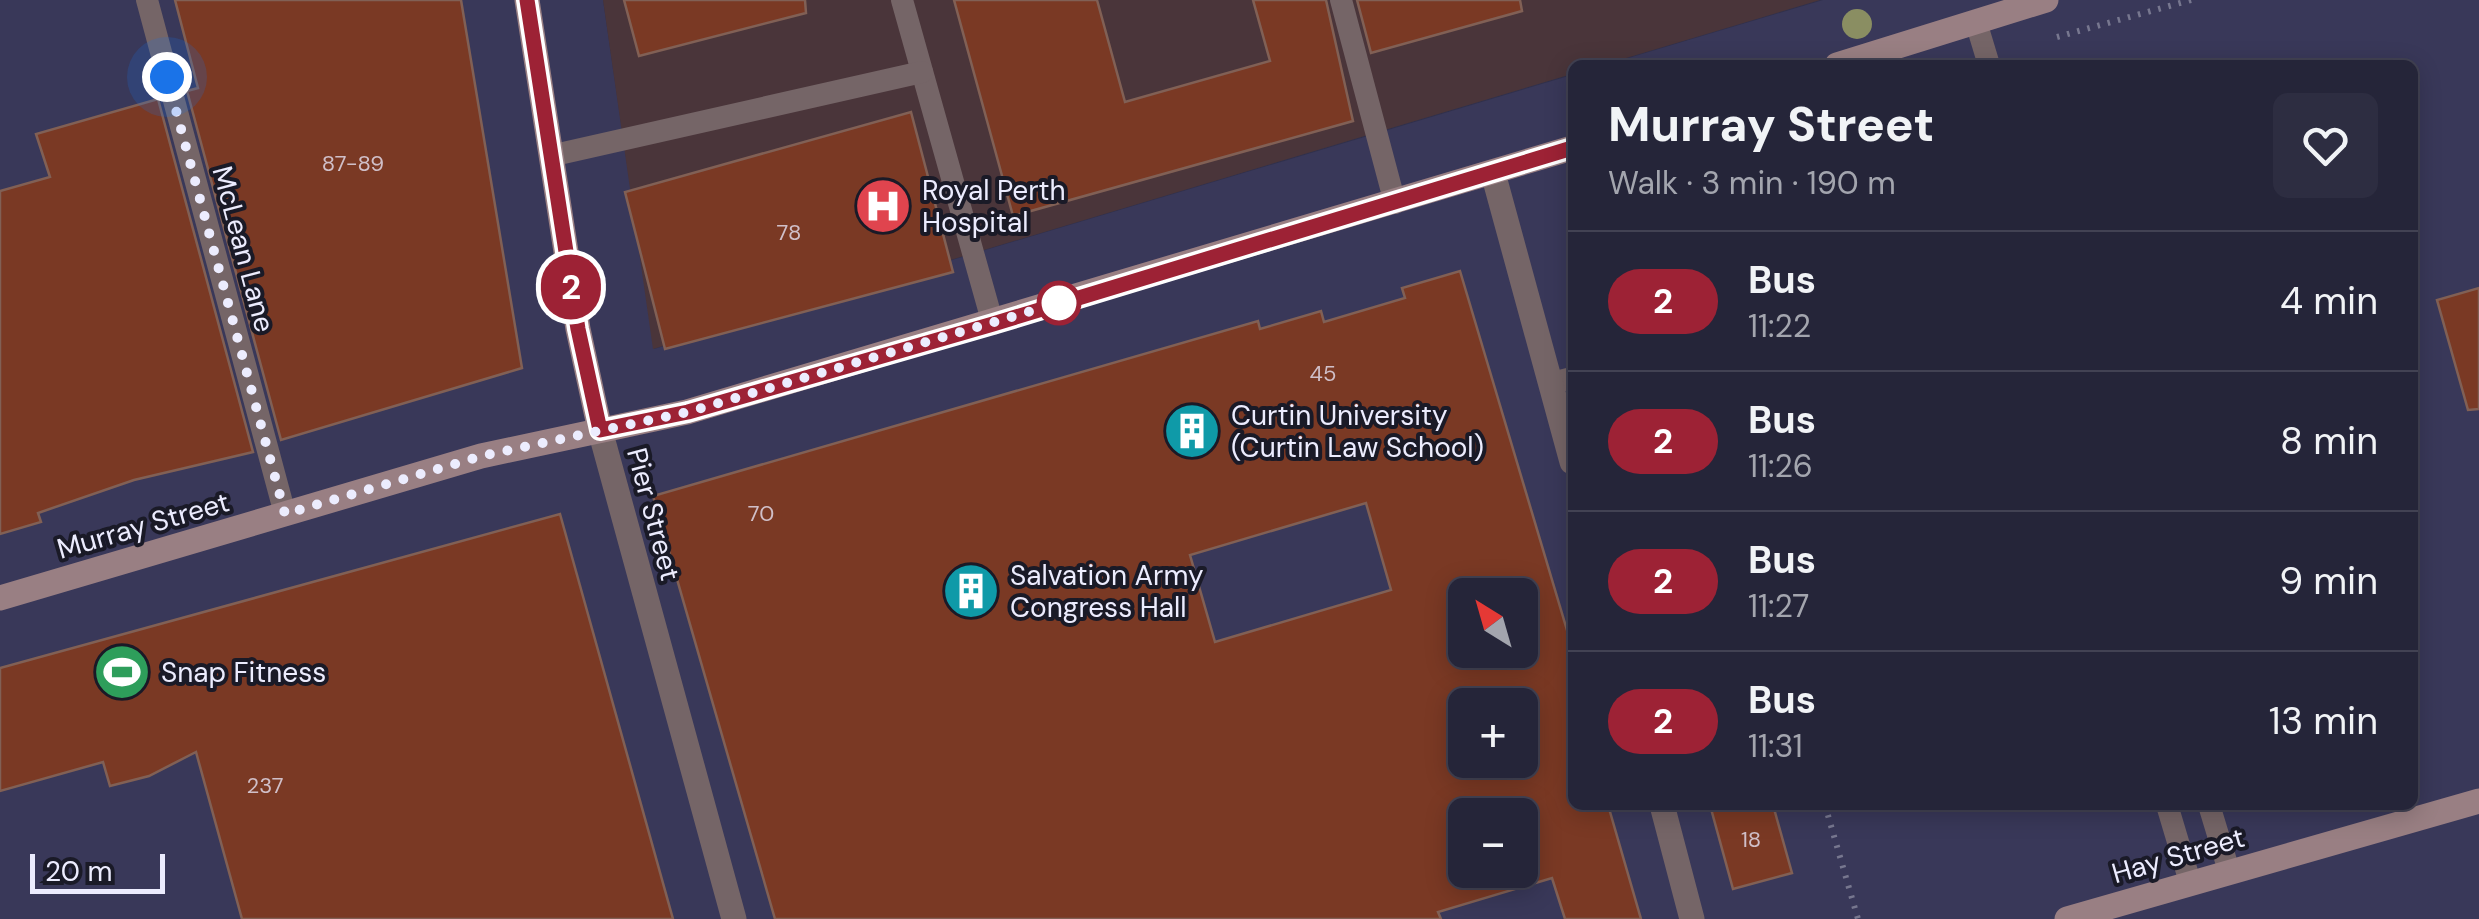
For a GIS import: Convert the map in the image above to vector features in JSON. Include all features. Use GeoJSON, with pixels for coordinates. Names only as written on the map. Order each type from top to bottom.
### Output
{"type":"FeatureCollection","features":[{"type":"Feature","properties":{"kind":"street","name":"Pier Street"},"geometry":{"type":"LineString","coordinates":[[527,0],[578,329],[600,430],[734,919]]}},
{"type":"Feature","properties":{"kind":"street"},"geometry":{"type":"LineString","coordinates":[[1853,60],[2046,0]]}},
{"type":"Feature","properties":{"kind":"street","name":"Murray Street"},"geometry":{"type":"LineString","coordinates":[[0,598],[482,456],[688,412],[1568,149]]}},
{"type":"Feature","properties":{"kind":"street"},"geometry":{"type":"LineString","coordinates":[[1493,172],[1562,380],[1568,429]]}},
{"type":"Feature","properties":{"kind":"street","name":"Hay Street"},"geometry":{"type":"LineString","coordinates":[[2067,919],[2479,800]]}},
{"type":"Feature","properties":{"kind":"street"},"geometry":{"type":"LineString","coordinates":[[1663,810],[1692,919]]}},
{"type":"Feature","properties":{"kind":"lane","name":"McLean Lane"},"geometry":{"type":"LineString","coordinates":[[146,0],[285,514]]}},
{"type":"Feature","properties":{"kind":"lane"},"geometry":{"type":"LineString","coordinates":[[902,0],[993,324]]}},
{"type":"Feature","properties":{"kind":"lane"},"geometry":{"type":"LineString","coordinates":[[1342,0],[1395,203]]}},
{"type":"Feature","properties":{"kind":"lane"},"geometry":{"type":"LineString","coordinates":[[1976,22],[1988,60]]}},
{"type":"Feature","properties":{"kind":"lane"},"geometry":{"type":"LineString","coordinates":[[550,156],[922,72]]}},
{"type":"Feature","properties":{"kind":"lane"},"geometry":{"type":"LineString","coordinates":[[2169,810],[2190,882]]}},
{"type":"Feature","properties":{"kind":"lane"},"geometry":{"type":"LineString","coordinates":[[2211,810],[2229,871]]}},
{"type":"Feature","properties":{"kind":"path"},"geometry":{"type":"LineString","coordinates":[[1991,60],[2191,0]]}},
{"type":"Feature","properties":{"kind":"path"},"geometry":{"type":"LineString","coordinates":[[1826,810],[1858,919]]}},
{"type":"Feature","properties":{"kind":"shaded area"},"geometry":{"type":"Polygon","coordinates":[[[0,0],[603,0],[654,349],[1568,76],[1568,810],[2418,810],[2418,60],[1622,60],[1823,0],[2479,0],[2479,919],[0,919],[0,0]]]}},
{"type":"Feature","properties":{"kind":"shaded area","name":"Royal Perth Hospital"},"geometry":{"type":"Polygon","coordinates":[[[603,0],[1820,0],[1620,60],[1568,60],[1568,75],[653,349],[603,0]]]}},
{"type":"Feature","properties":{"kind":"building"},"geometry":{"type":"Polygon","coordinates":[[[175,0],[461,0],[522,368],[281,440],[187,91],[198,88],[175,0]]]}},
{"type":"Feature","properties":{"kind":"building"},"geometry":{"type":"Polygon","coordinates":[[[624,0],[805,0],[806,13],[639,56],[624,0]]]}},
{"type":"Feature","properties":{"kind":"building"},"geometry":{"type":"Polygon","coordinates":[[[954,0],[1097,0],[1125,102],[1270,61],[1253,0],[1326,0],[1353,121],[1013,216],[954,0]]]}},
{"type":"Feature","properties":{"kind":"building"},"geometry":{"type":"Polygon","coordinates":[[[1357,0],[1520,0],[1522,11],[1371,53],[1357,0]]]}},
{"type":"Feature","properties":{"kind":"building"},"geometry":{"type":"Polygon","coordinates":[[[158,99],[253,452],[134,480],[38,513],[41,522],[0,534],[0,191],[50,177],[36,134],[158,99]]]}},
{"type":"Feature","properties":{"kind":"building"},"geometry":{"type":"Polygon","coordinates":[[[911,112],[953,272],[665,349],[625,192],[911,112]]]}},
{"type":"Feature","properties":{"kind":"building"},"geometry":{"type":"Polygon","coordinates":[[[1460,271],[1568,634],[1568,810],[1609,810],[1641,919],[1565,919],[1552,878],[1538,882],[1538,798],[1448,798],[1448,888],[1518,888],[1438,912],[1441,919],[775,919],[653,496],[1258,321],[1260,329],[1321,311],[1324,322],[1405,298],[1402,288],[1460,271]],[[1366,503],[1190,555],[1215,642],[1391,590],[1366,503]]]}},
{"type":"Feature","properties":{"kind":"building"},"geometry":{"type":"Polygon","coordinates":[[[2479,288],[2479,409],[2468,410],[2437,300],[2479,288]]]}},
{"type":"Feature","properties":{"kind":"building"},"geometry":{"type":"Polygon","coordinates":[[[560,514],[673,919],[242,919],[196,752],[149,776],[110,786],[103,762],[0,791],[0,668],[560,514]]]}},
{"type":"Feature","properties":{"kind":"building"},"geometry":{"type":"Polygon","coordinates":[[[1711,810],[1774,810],[1792,873],[1733,889],[1711,810]]]}},
{"type":"Feature","properties":{"kind":"bus line","name":"2"},"geometry":{"type":"LineString","coordinates":[[527,0],[578,329],[600,430],[688,412],[993,324],[1568,149]]}},
{"type":"Feature","properties":{"kind":"place","name":"Royal Perth Hospital"},"geometry":{"type":"Point","coordinates":[883,206]}},
{"type":"Feature","properties":{"kind":"place","name":"Curtin University (Curtin Law School)"},"geometry":{"type":"Point","coordinates":[1192,431]}},
{"type":"Feature","properties":{"kind":"place","name":"Salvation Army Congress Hall"},"geometry":{"type":"Point","coordinates":[971,591]}},
{"type":"Feature","properties":{"kind":"place","name":"Snap Fitness"},"geometry":{"type":"Point","coordinates":[122,672]}},
{"type":"Feature","properties":{"kind":"route"},"geometry":{"type":"LineString","coordinates":[[167,77],[285,514],[482,456],[688,412],[1059,303]]}}]}
